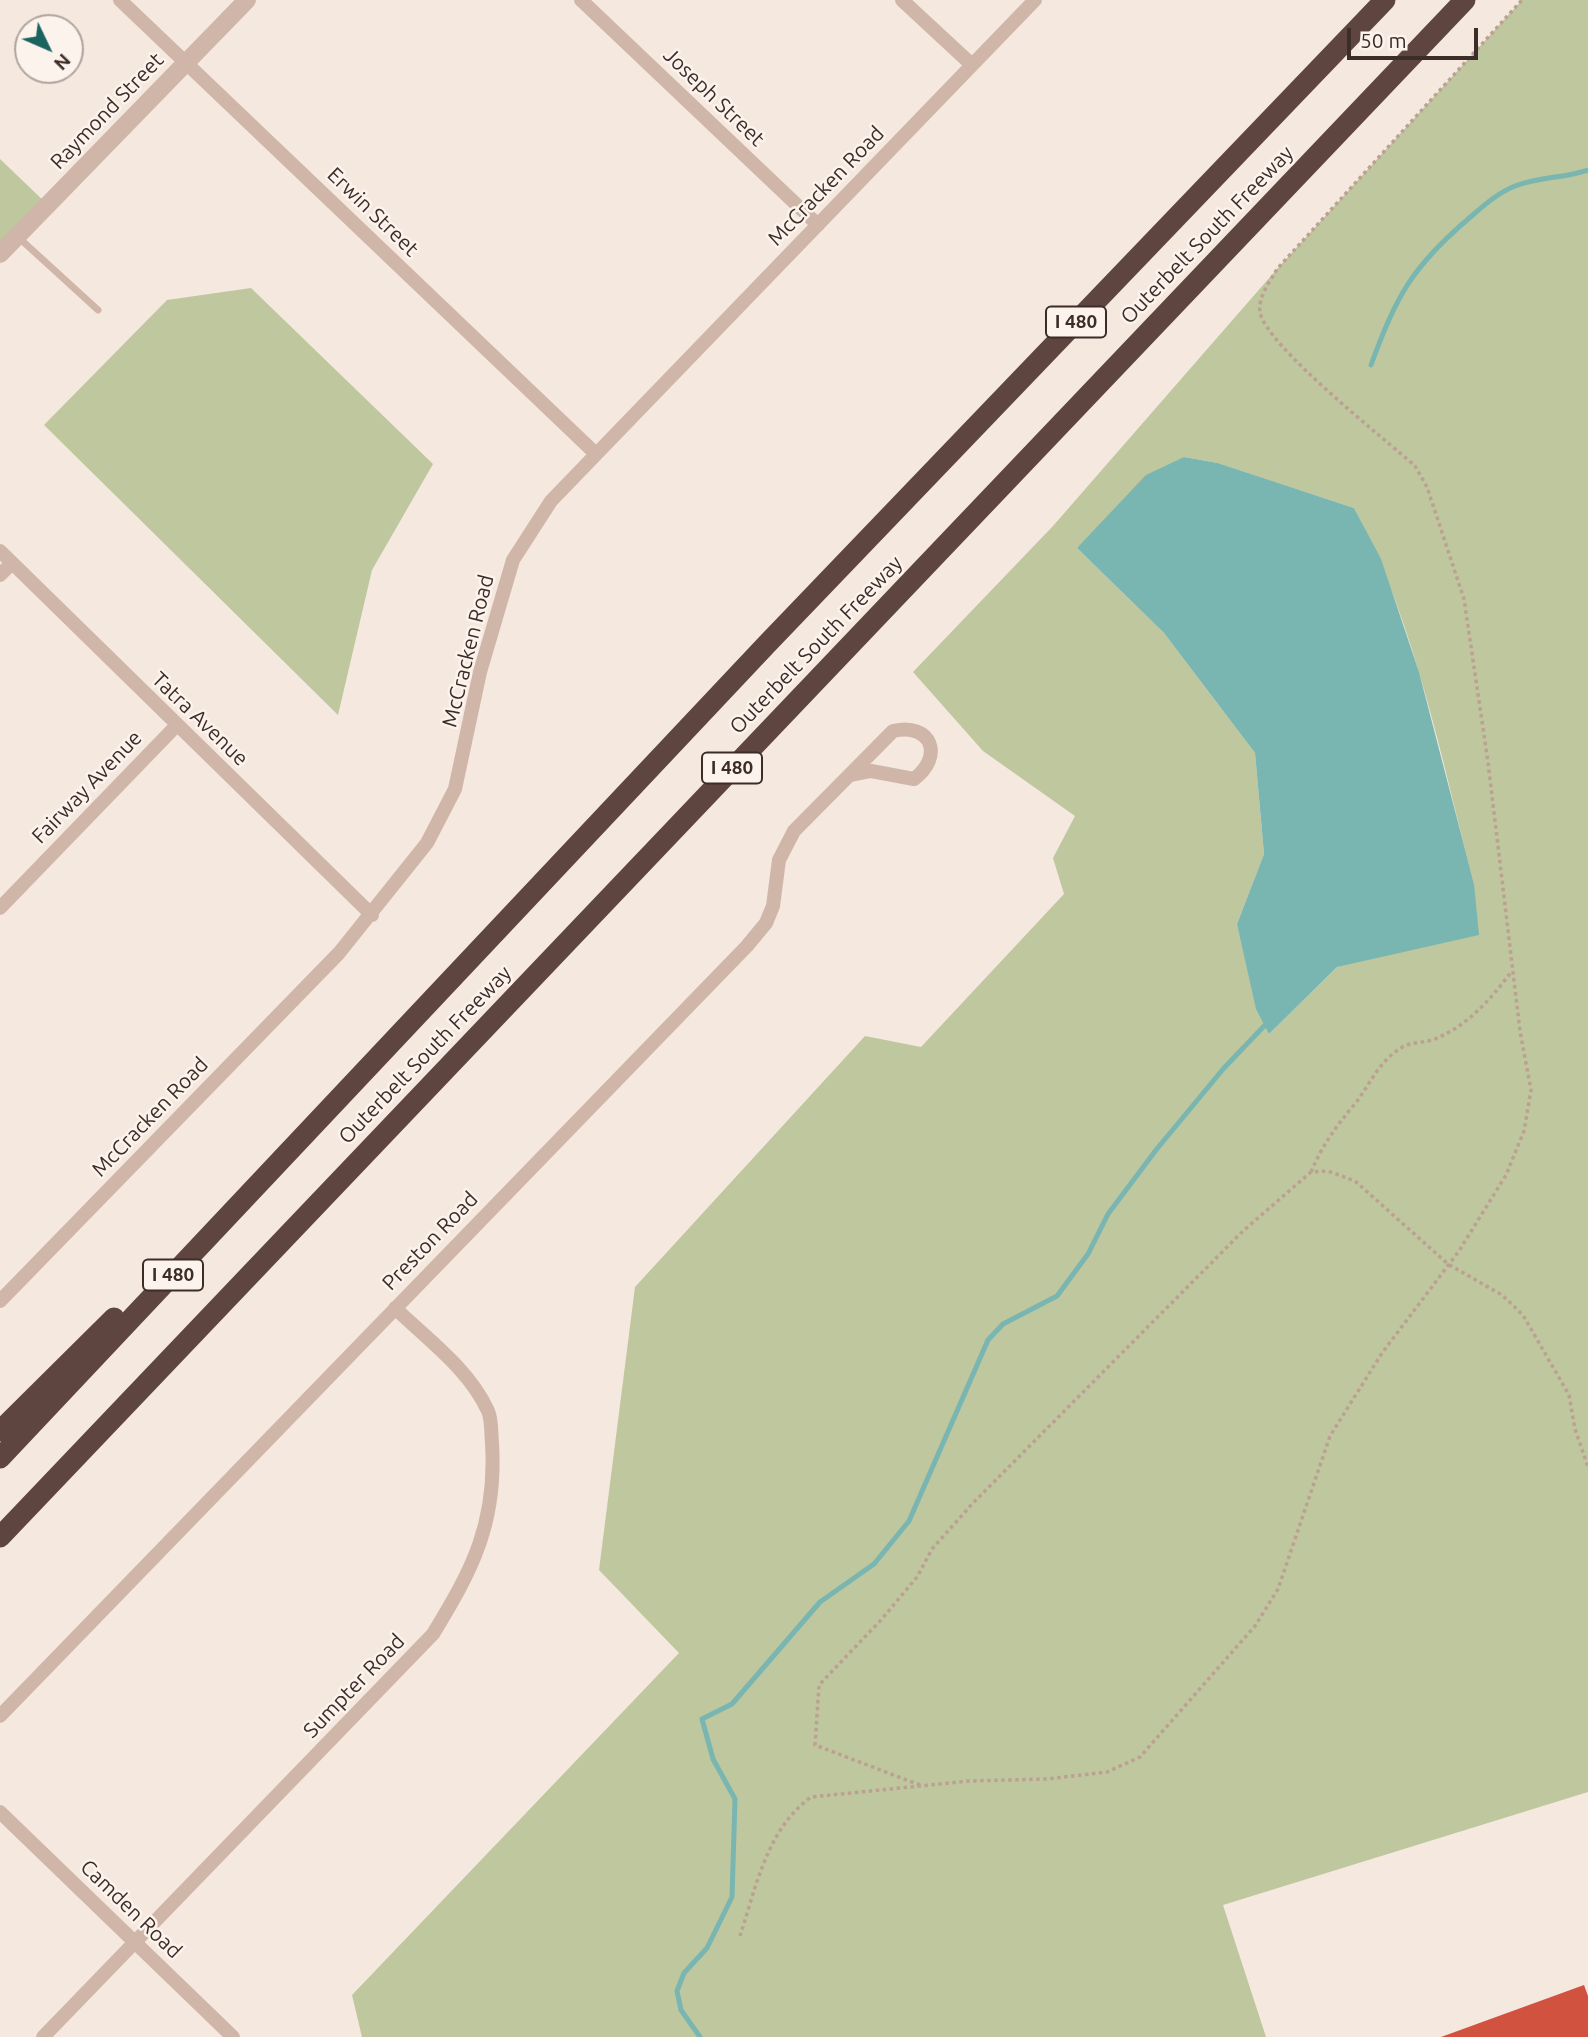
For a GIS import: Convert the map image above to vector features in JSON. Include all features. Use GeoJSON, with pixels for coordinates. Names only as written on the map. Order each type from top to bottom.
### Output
{"type":"FeatureCollection","features":[{"type":"Feature","properties":{"kind":"highway","name":"Outerbelt South Freeway"},"geometry":{"type":"LineString","coordinates":[[0,1458],[767,644],[1385,0]]}},
{"type":"Feature","properties":{"kind":"highway","name":"Outerbelt South Freeway"},"geometry":{"type":"LineString","coordinates":[[0,1537],[1465,0]]}},
{"type":"Feature","properties":{"kind":"highway"},"geometry":{"type":"LineString","coordinates":[[0,1431],[345,1090]]}},
{"type":"Feature","properties":{"kind":"street","name":"Erwin Street"},"geometry":{"type":"LineString","coordinates":[[120,0],[596,454]]}},
{"type":"Feature","properties":{"kind":"street","name":"Raymond Street"},"geometry":{"type":"LineString","coordinates":[[0,254],[247,0]]}},
{"type":"Feature","properties":{"kind":"street","name":"Joseph Street"},"geometry":{"type":"LineString","coordinates":[[581,0],[818,225]]}},
{"type":"Feature","properties":{"kind":"street"},"geometry":{"type":"LineString","coordinates":[[902,0],[972,65]]}},
{"type":"Feature","properties":{"kind":"street","name":"McCracken Road"},"geometry":{"type":"LineString","coordinates":[[0,1301],[372,915],[427,843],[455,789],[480,673],[513,561],[551,501],[1035,0]]}},
{"type":"Feature","properties":{"kind":"street","name":"Tatra Avenue"},"geometry":{"type":"LineString","coordinates":[[0,551],[372,915]]}},
{"type":"Feature","properties":{"kind":"street"},"geometry":{"type":"LineString","coordinates":[[0,575],[12,563]]}},
{"type":"Feature","properties":{"kind":"street","name":"Fairway Avenue"},"geometry":{"type":"LineString","coordinates":[[0,908],[176,726]]}},
{"type":"Feature","properties":{"kind":"street","name":"Preston Road"},"geometry":{"type":"LineString","coordinates":[[0,1716],[747,946],[770,915],[785,845],[794,831],[893,731],[906,728],[921,732],[929,741],[932,756],[926,771],[914,779],[871,771],[851,775]]}},
{"type":"Feature","properties":{"kind":"street","name":"Sumpter Road"},"geometry":{"type":"LineString","coordinates":[[43,2037],[433,1634],[464,1582],[488,1523],[492,1455],[489,1413],[470,1380],[395,1308]]}},
{"type":"Feature","properties":{"kind":"street","name":"Camden Road"},"geometry":{"type":"LineString","coordinates":[[0,1812],[233,2037]]}},
{"type":"Feature","properties":{"kind":"lane"},"geometry":{"type":"LineString","coordinates":[[18,236],[98,310]]}},
{"type":"Feature","properties":{"kind":"path"},"geometry":{"type":"LineString","coordinates":[[740,1936],[766,1856],[794,1809],[811,1797],[1083,1775],[1107,1772],[1140,1758],[1255,1626],[1278,1589],[1330,1436],[1382,1353],[1448,1265],[1506,1175],[1524,1131],[1531,1090],[1464,598],[1427,487],[1415,466],[1283,349],[1260,314],[1261,298],[1278,268],[1522,0]]}},
{"type":"Feature","properties":{"kind":"path"},"geometry":{"type":"LineString","coordinates":[[921,1786],[815,1745],[819,1685],[917,1577],[932,1549],[973,1503],[1244,1231],[1311,1172],[1335,1125],[1355,1104],[1385,1061],[1405,1045],[1430,1041],[1457,1028],[1493,996],[1513,970]]}},
{"type":"Feature","properties":{"kind":"path"},"geometry":{"type":"LineString","coordinates":[[1311,1172],[1328,1171],[1355,1181],[1448,1265],[1502,1295],[1523,1315],[1569,1395],[1575,1429],[1588,1467]]}},
{"type":"Feature","properties":{"kind":"green space"},"geometry":{"type":"Polygon","coordinates":[[[1522,0],[1588,0],[1588,1792],[1223,1905],[1266,2037],[362,2037],[352,1995],[679,1653],[599,1570],[635,1287],[865,1036],[921,1047],[1064,894],[1053,858],[1075,816],[983,751],[913,672],[1053,526],[1277,269],[1522,0]],[[1184,457],[1077,548],[1164,633],[1255,753],[1264,854],[1237,924],[1269,1034],[1337,967],[1361,960],[1474,884],[1411,645],[1376,552],[1354,508],[1218,463],[1184,457]]]}},
{"type":"Feature","properties":{"kind":"green space"},"geometry":{"type":"Polygon","coordinates":[[[0,159],[48,205],[0,254],[0,159]]]}},
{"type":"Feature","properties":{"kind":"green space"},"geometry":{"type":"Polygon","coordinates":[[[251,288],[433,464],[372,570],[338,715],[44,425],[167,300],[251,288]]]}},
{"type":"Feature","properties":{"kind":"water"},"geometry":{"type":"Polygon","coordinates":[[[1184,457],[1218,463],[1354,508],[1381,559],[1419,672],[1474,884],[1479,935],[1337,967],[1269,1034],[1256,1009],[1237,924],[1264,854],[1255,753],[1164,633],[1077,548],[1146,475],[1184,457]]]}},
{"type":"Feature","properties":{"kind":"building"},"geometry":{"type":"Polygon","coordinates":[[[1584,1985],[1588,1996],[1588,2037],[1441,2037],[1584,1985]]]}},
{"type":"Feature","properties":{"kind":"waterway"},"geometry":{"type":"LineString","coordinates":[[1371,365],[1388,321],[1407,285],[1448,237],[1508,189],[1588,170]]}},
{"type":"Feature","properties":{"kind":"waterway"},"geometry":{"type":"LineString","coordinates":[[700,2037],[681,2010],[677,1991],[684,1973],[707,1948],[732,1897],[735,1799],[713,1759],[702,1719],[732,1704],[820,1602],[874,1564],[909,1521],[988,1340],[1003,1324],[1057,1296],[1088,1254],[1108,1214],[1156,1150],[1224,1068],[1267,1023]]}}]}
